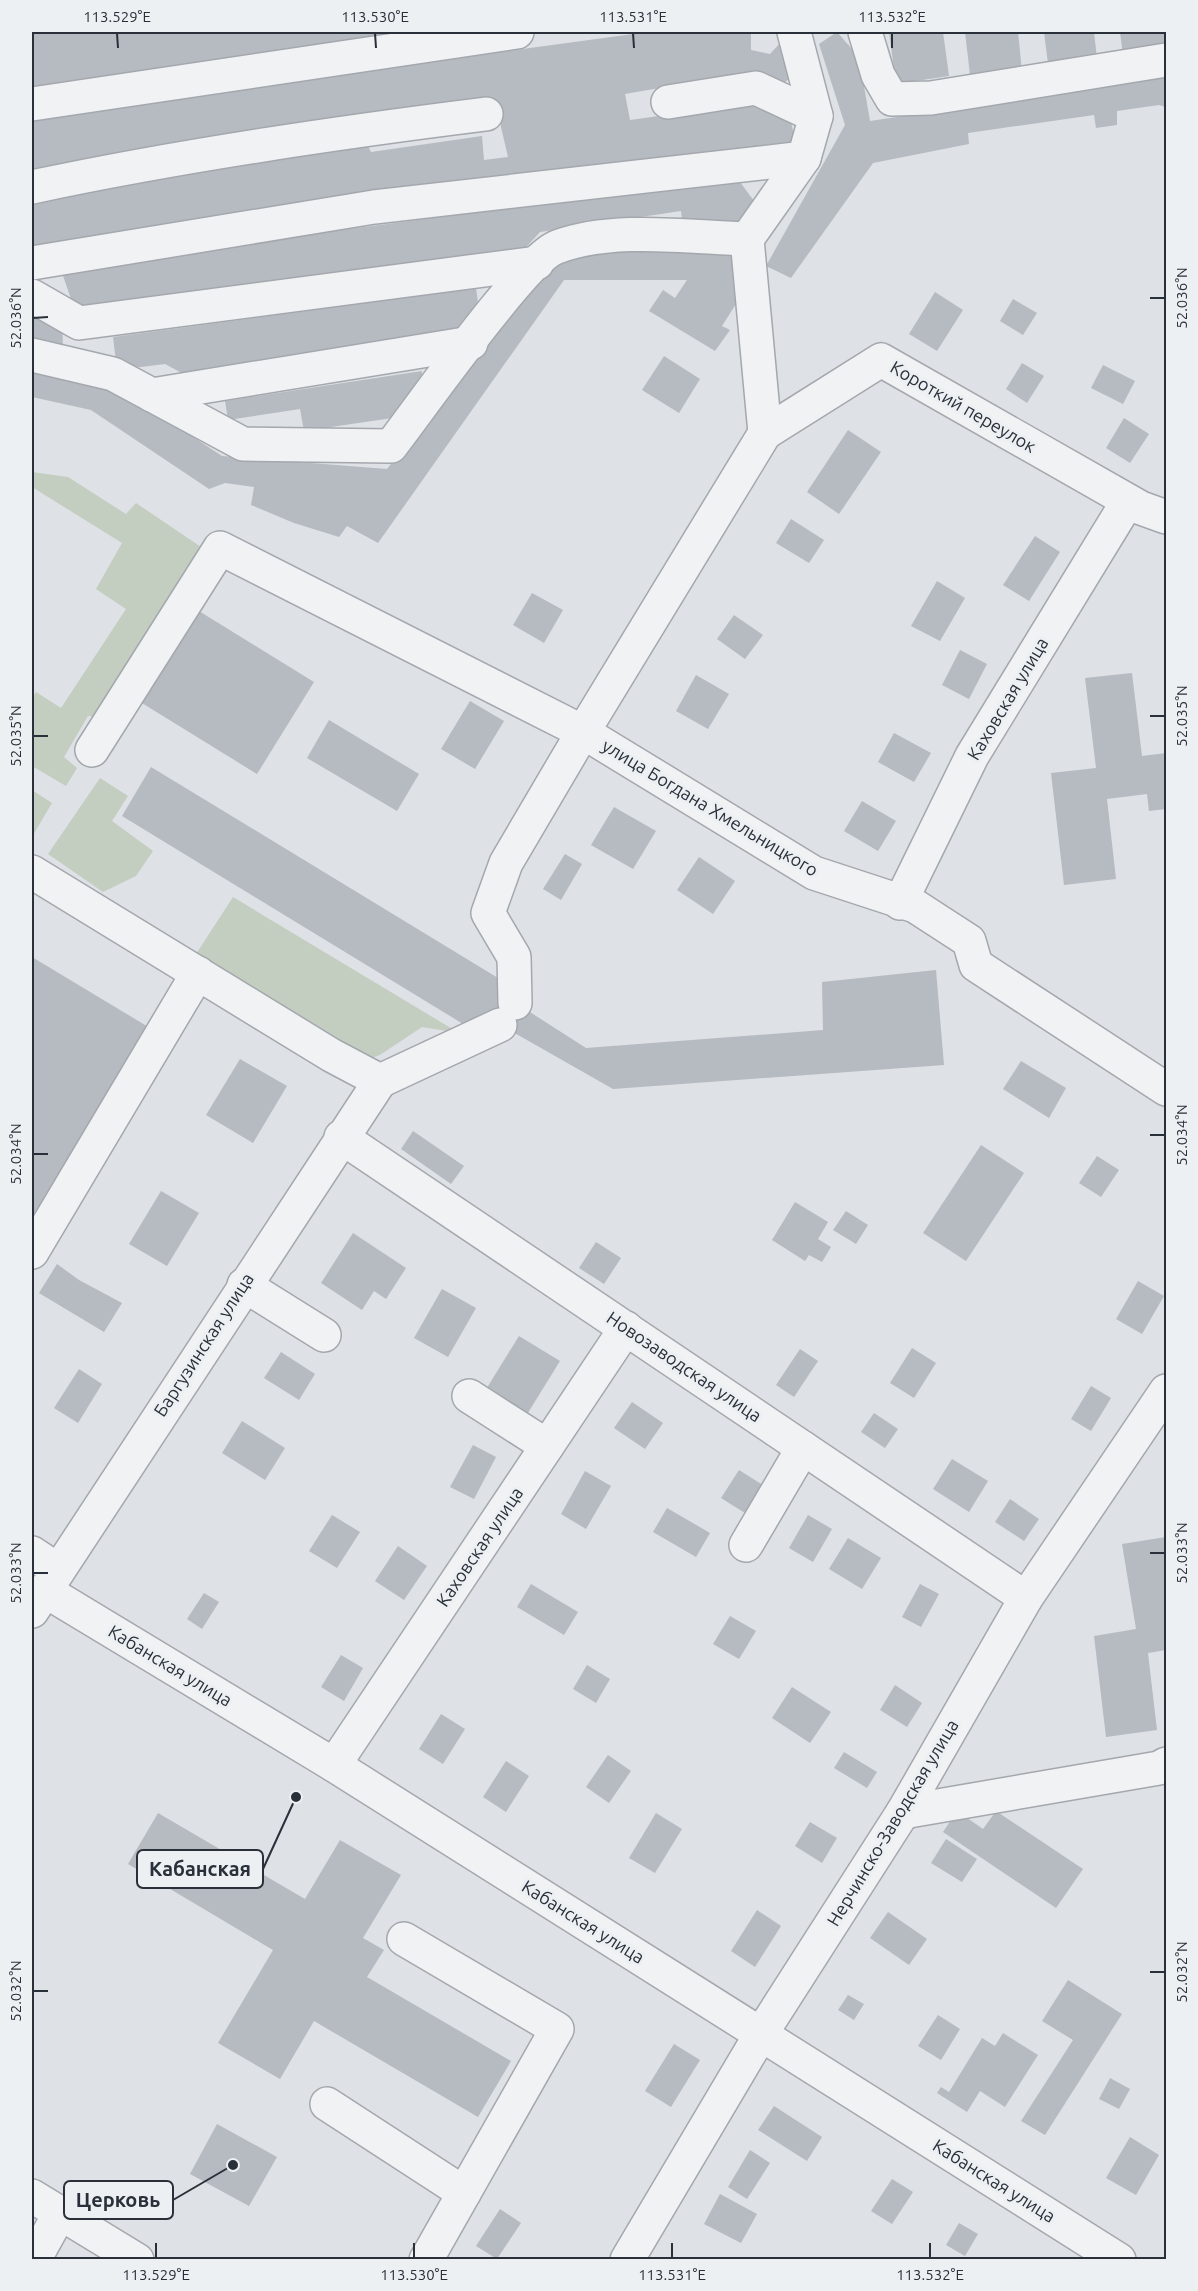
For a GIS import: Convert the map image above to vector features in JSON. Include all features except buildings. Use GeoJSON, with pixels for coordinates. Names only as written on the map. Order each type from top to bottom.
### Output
{"type":"FeatureCollection","features":[{"type":"Feature","properties":{"kind":"street"},"geometry":{"type":"LineString","coordinates":[[32,104],[517,32]]}},
{"type":"Feature","properties":{"kind":"street"},"geometry":{"type":"LineString","coordinates":[[32,872],[331,1055],[380,1081],[508,1014],[514,957],[488,913],[506,863],[765,433],[747,239],[804,158],[816,116],[794,32]]}},
{"type":"Feature","properties":{"kind":"street"},"geometry":{"type":"LineString","coordinates":[[865,32],[878,75],[892,99],[931,98],[1167,60]]}},
{"type":"Feature","properties":{"kind":"street"},"geometry":{"type":"LineString","coordinates":[[668,102],[756,88],[816,116]]}},
{"type":"Feature","properties":{"kind":"street"},"geometry":{"type":"LineString","coordinates":[[32,187],[123,167],[305,137],[486,114]]}},
{"type":"Feature","properties":{"kind":"street"},"geometry":{"type":"LineString","coordinates":[[32,263],[374,207],[804,158]]}},
{"type":"Feature","properties":{"kind":"street"},"geometry":{"type":"LineString","coordinates":[[32,354],[113,374],[243,444],[391,446],[523,275],[554,247],[591,237],[747,239]]}},
{"type":"Feature","properties":{"kind":"street"},"geometry":{"type":"LineString","coordinates":[[32,296],[79,323],[537,263]]}},
{"type":"Feature","properties":{"kind":"street"},"geometry":{"type":"LineString","coordinates":[[79,323],[82,366]]}},
{"type":"Feature","properties":{"kind":"street"},"geometry":{"type":"LineString","coordinates":[[152,395],[471,343]]}},
{"type":"Feature","properties":{"kind":"street","name":"Короткий переулок"},"geometry":{"type":"LineString","coordinates":[[765,433],[881,360],[1128,501],[1167,517]]}},
{"type":"Feature","properties":{"kind":"street","name":"Каховская улица"},"geometry":{"type":"LineString","coordinates":[[900,903],[972,756],[1128,501]]}},
{"type":"Feature","properties":{"kind":"street","name":"улица Богдана Хмельницкого"},"geometry":{"type":"LineString","coordinates":[[92,750],[220,548],[583,732],[814,873],[900,903],[915,906],[969,941],[976,965],[1167,1089]]}},
{"type":"Feature","properties":{"kind":"street"},"geometry":{"type":"LineString","coordinates":[[32,1251],[198,973]]}},
{"type":"Feature","properties":{"kind":"street","name":"Баргузинская улица"},"geometry":{"type":"LineString","coordinates":[[41,1581],[244,1285],[380,1081]]}},
{"type":"Feature","properties":{"kind":"street","name":"Новозаводская улица"},"geometry":{"type":"LineString","coordinates":[[341,1137],[1026,1598]]}},
{"type":"Feature","properties":{"kind":"street"},"geometry":{"type":"LineString","coordinates":[[244,1285],[324,1335]]}},
{"type":"Feature","properties":{"kind":"street","name":"Каховская улица"},"geometry":{"type":"LineString","coordinates":[[334,1765],[626,1328]]}},
{"type":"Feature","properties":{"kind":"street","name":"Нерчинско-Заводская улица"},"geometry":{"type":"LineString","coordinates":[[627,2259],[760,2034],[903,1812],[1026,1598],[1167,1391]]}},
{"type":"Feature","properties":{"kind":"street"},"geometry":{"type":"LineString","coordinates":[[469,1396],[547,1446]]}},
{"type":"Feature","properties":{"kind":"street"},"geometry":{"type":"LineString","coordinates":[[746,1545],[803,1448]]}},
{"type":"Feature","properties":{"kind":"street","name":"Кабанская улица"},"geometry":{"type":"LineString","coordinates":[[41,1581],[1119,2259]]}},
{"type":"Feature","properties":{"kind":"street"},"geometry":{"type":"LineString","coordinates":[[903,1812],[1159,1768],[1167,1764]]}},
{"type":"Feature","properties":{"kind":"street"},"geometry":{"type":"LineString","coordinates":[[404,1939],[556,2029],[426,2259]]}},
{"type":"Feature","properties":{"kind":"street"},"geometry":{"type":"LineString","coordinates":[[327,2104],[464,2193]]}},
{"type":"Feature","properties":{"kind":"street"},"geometry":{"type":"LineString","coordinates":[[32,2196],[137,2259]]}},
{"type":"Feature","properties":{"kind":"street"},"geometry":{"type":"LineString","coordinates":[[34,2259],[60,2213]]}},
{"type":"Feature","properties":{"kind":"green space"},"geometry":{"type":"Polygon","coordinates":[[[32,472],[68,477],[126,514],[136,503],[204,549],[99,717],[88,716],[64,757],[77,768],[66,786],[32,766],[32,698],[36,692],[61,708],[126,609],[96,589],[122,543],[32,487],[32,472]]]}},
{"type":"Feature","properties":{"kind":"green space"},"geometry":{"type":"Polygon","coordinates":[[[100,778],[128,796],[112,821],[153,851],[136,876],[103,892],[48,854],[100,778]]]}},
{"type":"Feature","properties":{"kind":"green space"},"geometry":{"type":"Polygon","coordinates":[[[32,790],[52,803],[32,837],[32,790]]]}},
{"type":"Feature","properties":{"kind":"green space"},"geometry":{"type":"Polygon","coordinates":[[[233,897],[459,1033],[422,1027],[380,1055],[366,1060],[196,954],[233,897]]]}},
{"type":"Feature","properties":{"kind":"place","name":"Кабанская"},"geometry":{"type":"Point","coordinates":[296,1797]}},
{"type":"Feature","properties":{"kind":"place","name":"Церковь"},"geometry":{"type":"Point","coordinates":[233,2165]}}]}
